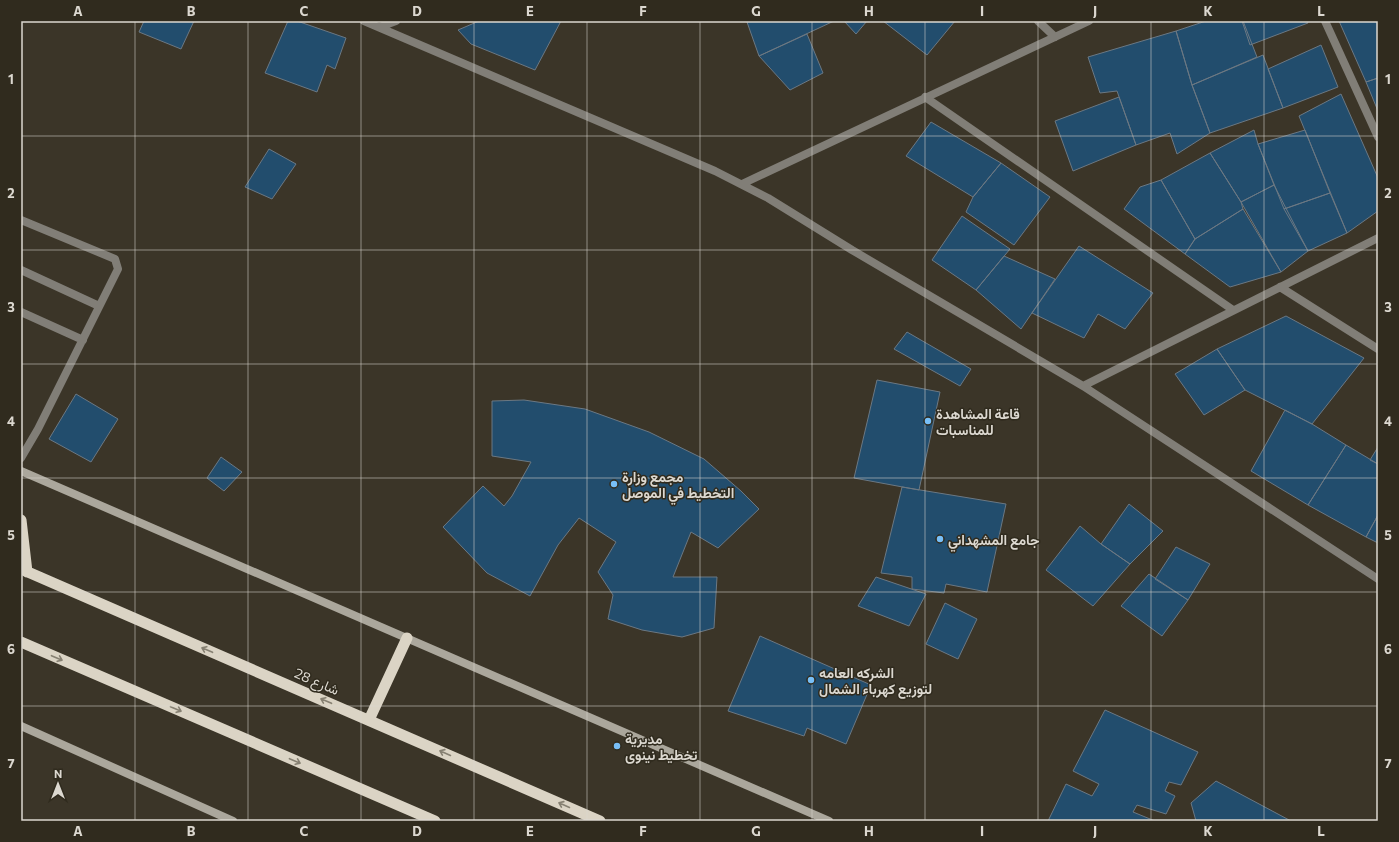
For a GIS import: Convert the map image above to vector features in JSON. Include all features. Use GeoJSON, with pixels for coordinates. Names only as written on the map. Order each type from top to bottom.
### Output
{"type":"FeatureCollection","features":[{"type":"Feature","properties":{"kind":"highway"},"geometry":{"type":"LineString","coordinates":[[21,520],[24,570]]}},
{"type":"Feature","properties":{"kind":"highway","name":"شارع 28"},"geometry":{"type":"LineString","coordinates":[[24,570],[600,821]]}},
{"type":"Feature","properties":{"kind":"highway"},"geometry":{"type":"LineString","coordinates":[[369,720],[407,638]]}},
{"type":"Feature","properties":{"kind":"highway"},"geometry":{"type":"LineString","coordinates":[[21,642],[436,821]]}},
{"type":"Feature","properties":{"kind":"main road"},"geometry":{"type":"LineString","coordinates":[[21,471],[829,821]]}},
{"type":"Feature","properties":{"kind":"main road"},"geometry":{"type":"LineString","coordinates":[[21,726],[233,821]]}},
{"type":"Feature","properties":{"kind":"street"},"geometry":{"type":"LineString","coordinates":[[364,21],[742,184],[768,198],[852,250],[1083,386],[1378,579]]}},
{"type":"Feature","properties":{"kind":"street"},"geometry":{"type":"LineString","coordinates":[[380,28],[396,21]]}},
{"type":"Feature","properties":{"kind":"street"},"geometry":{"type":"LineString","coordinates":[[1038,21],[1055,37]]}},
{"type":"Feature","properties":{"kind":"street"},"geometry":{"type":"LineString","coordinates":[[742,184],[1089,21]]}},
{"type":"Feature","properties":{"kind":"street"},"geometry":{"type":"LineString","coordinates":[[1325,21],[1378,138]]}},
{"type":"Feature","properties":{"kind":"street"},"geometry":{"type":"LineString","coordinates":[[925,97],[1233,310]]}},
{"type":"Feature","properties":{"kind":"street"},"geometry":{"type":"LineString","coordinates":[[21,220],[115,259],[118,269],[38,430],[21,458]]}},
{"type":"Feature","properties":{"kind":"street"},"geometry":{"type":"LineString","coordinates":[[1083,386],[1378,238]]}},
{"type":"Feature","properties":{"kind":"street"},"geometry":{"type":"LineString","coordinates":[[21,270],[99,306]]}},
{"type":"Feature","properties":{"kind":"street"},"geometry":{"type":"LineString","coordinates":[[1280,287],[1378,349]]}},
{"type":"Feature","properties":{"kind":"street"},"geometry":{"type":"LineString","coordinates":[[21,312],[83,340]]}},
{"type":"Feature","properties":{"kind":"building"},"geometry":{"type":"Polygon","coordinates":[[[144,21],[194,21],[181,49],[139,32],[144,21]]]}},
{"type":"Feature","properties":{"kind":"building"},"geometry":{"type":"Polygon","coordinates":[[[288,21],[297,21],[346,38],[335,69],[327,65],[317,92],[265,73],[288,21]]]}},
{"type":"Feature","properties":{"kind":"building"},"geometry":{"type":"Polygon","coordinates":[[[479,21],[561,21],[535,70],[471,44],[458,30],[479,21]]]}},
{"type":"Feature","properties":{"kind":"building"},"geometry":{"type":"Polygon","coordinates":[[[834,21],[759,56],[747,22],[834,21]]]}},
{"type":"Feature","properties":{"kind":"building"},"geometry":{"type":"Polygon","coordinates":[[[844,21],[867,21],[856,34],[844,21]]]}},
{"type":"Feature","properties":{"kind":"building"},"geometry":{"type":"Polygon","coordinates":[[[883,21],[955,21],[927,55],[883,21]]]}},
{"type":"Feature","properties":{"kind":"building"},"geometry":{"type":"Polygon","coordinates":[[[1206,21],[1243,21],[1257,57],[1192,85],[1176,31],[1206,21]]]}},
{"type":"Feature","properties":{"kind":"building"},"geometry":{"type":"Polygon","coordinates":[[[1242,21],[1307,21],[1308,23],[1250,45],[1242,21]]]}},
{"type":"Feature","properties":{"kind":"building"},"geometry":{"type":"Polygon","coordinates":[[[1339,21],[1378,21],[1378,78],[1366,82],[1339,21]]]}},
{"type":"Feature","properties":{"kind":"building"},"geometry":{"type":"Polygon","coordinates":[[[1176,31],[1192,85],[1210,133],[1177,154],[1170,133],[1136,145],[1117,91],[1100,93],[1088,57],[1176,31]]]}},
{"type":"Feature","properties":{"kind":"building"},"geometry":{"type":"Polygon","coordinates":[[[807,34],[823,73],[790,90],[759,56],[807,34]]]}},
{"type":"Feature","properties":{"kind":"building"},"geometry":{"type":"Polygon","coordinates":[[[1321,45],[1338,87],[1283,108],[1268,69],[1321,45]]]}},
{"type":"Feature","properties":{"kind":"building"},"geometry":{"type":"Polygon","coordinates":[[[1263,55],[1283,108],[1210,133],[1192,85],[1263,55]]]}},
{"type":"Feature","properties":{"kind":"building"},"geometry":{"type":"Polygon","coordinates":[[[1378,78],[1378,111],[1366,82],[1378,78]]]}},
{"type":"Feature","properties":{"kind":"building"},"geometry":{"type":"Polygon","coordinates":[[[1341,94],[1378,178],[1378,211],[1347,233],[1299,116],[1341,94]]]}},
{"type":"Feature","properties":{"kind":"building"},"geometry":{"type":"Polygon","coordinates":[[[1119,97],[1136,145],[1073,171],[1055,121],[1119,97]]]}},
{"type":"Feature","properties":{"kind":"building"},"geometry":{"type":"Polygon","coordinates":[[[931,122],[1001,163],[973,197],[906,156],[931,122]]]}},
{"type":"Feature","properties":{"kind":"building"},"geometry":{"type":"Polygon","coordinates":[[[1254,130],[1274,185],[1241,202],[1210,153],[1254,130]]]}},
{"type":"Feature","properties":{"kind":"building"},"geometry":{"type":"Polygon","coordinates":[[[1305,130],[1330,193],[1284,209],[1258,144],[1305,130]]]}},
{"type":"Feature","properties":{"kind":"building"},"geometry":{"type":"Polygon","coordinates":[[[269,149],[296,164],[272,199],[245,187],[269,149]]]}},
{"type":"Feature","properties":{"kind":"building"},"geometry":{"type":"Polygon","coordinates":[[[1210,153],[1241,202],[1243,209],[1195,239],[1161,180],[1210,153]]]}},
{"type":"Feature","properties":{"kind":"building"},"geometry":{"type":"Polygon","coordinates":[[[1001,163],[1050,197],[1014,245],[966,212],[973,197],[1001,163]]]}},
{"type":"Feature","properties":{"kind":"building"},"geometry":{"type":"Polygon","coordinates":[[[1161,180],[1195,239],[1185,254],[1124,209],[1140,187],[1161,180]]]}},
{"type":"Feature","properties":{"kind":"building"},"geometry":{"type":"Polygon","coordinates":[[[1274,185],[1308,251],[1281,272],[1241,202],[1274,185]]]}},
{"type":"Feature","properties":{"kind":"building"},"geometry":{"type":"Polygon","coordinates":[[[1330,193],[1347,233],[1308,251],[1284,209],[1330,193]]]}},
{"type":"Feature","properties":{"kind":"building"},"geometry":{"type":"Polygon","coordinates":[[[1243,209],[1281,272],[1230,287],[1185,254],[1195,239],[1243,209]]]}},
{"type":"Feature","properties":{"kind":"building"},"geometry":{"type":"Polygon","coordinates":[[[962,216],[1010,249],[976,290],[932,260],[962,216]]]}},
{"type":"Feature","properties":{"kind":"building"},"geometry":{"type":"Polygon","coordinates":[[[1079,246],[1153,293],[1125,329],[1098,314],[1084,338],[1032,313],[1079,246]]]}},
{"type":"Feature","properties":{"kind":"building"},"geometry":{"type":"Polygon","coordinates":[[[1004,256],[1055,279],[1021,329],[976,290],[1004,256]]]}},
{"type":"Feature","properties":{"kind":"building"},"geometry":{"type":"Polygon","coordinates":[[[1286,316],[1364,358],[1312,424],[1245,390],[1217,349],[1286,316]]]}},
{"type":"Feature","properties":{"kind":"building"},"geometry":{"type":"Polygon","coordinates":[[[907,332],[971,369],[960,386],[894,349],[907,332]]]}},
{"type":"Feature","properties":{"kind":"building"},"geometry":{"type":"Polygon","coordinates":[[[1217,349],[1245,390],[1204,415],[1175,374],[1217,349]]]}},
{"type":"Feature","properties":{"kind":"building"},"geometry":{"type":"Polygon","coordinates":[[[877,380],[940,392],[919,490],[854,478],[877,380]]]}},
{"type":"Feature","properties":{"kind":"building"},"geometry":{"type":"Polygon","coordinates":[[[76,394],[118,419],[91,462],[49,439],[76,394]]]}},
{"type":"Feature","properties":{"kind":"building"},"geometry":{"type":"Polygon","coordinates":[[[524,400],[585,409],[649,432],[704,459],[741,491],[759,509],[718,548],[691,532],[673,577],[717,577],[714,628],[682,637],[642,630],[608,619],[613,595],[598,572],[616,542],[579,518],[558,545],[530,596],[487,573],[443,527],[483,486],[504,506],[512,496],[531,462],[492,456],[492,401],[524,400]]]}},
{"type":"Feature","properties":{"kind":"building"},"geometry":{"type":"Polygon","coordinates":[[[1285,410],[1312,424],[1346,445],[1308,505],[1251,471],[1285,410]]]}},
{"type":"Feature","properties":{"kind":"building"},"geometry":{"type":"Polygon","coordinates":[[[1346,445],[1378,464],[1378,515],[1366,537],[1308,505],[1346,445]]]}},
{"type":"Feature","properties":{"kind":"building"},"geometry":{"type":"Polygon","coordinates":[[[1378,447],[1378,464],[1370,460],[1378,447]]]}},
{"type":"Feature","properties":{"kind":"building"},"geometry":{"type":"Polygon","coordinates":[[[221,457],[242,472],[224,491],[207,478],[221,457]]]}},
{"type":"Feature","properties":{"kind":"building"},"geometry":{"type":"Polygon","coordinates":[[[902,487],[1006,504],[987,592],[946,584],[944,593],[912,589],[912,577],[881,573],[902,487]]]}},
{"type":"Feature","properties":{"kind":"building"},"geometry":{"type":"Polygon","coordinates":[[[1129,504],[1163,531],[1130,564],[1101,544],[1129,504]]]}},
{"type":"Feature","properties":{"kind":"building"},"geometry":{"type":"Polygon","coordinates":[[[1378,515],[1378,543],[1366,537],[1378,515]]]}},
{"type":"Feature","properties":{"kind":"building"},"geometry":{"type":"Polygon","coordinates":[[[1080,526],[1101,544],[1130,564],[1093,606],[1046,570],[1080,526]]]}},
{"type":"Feature","properties":{"kind":"building"},"geometry":{"type":"Polygon","coordinates":[[[1176,547],[1210,564],[1188,600],[1155,579],[1176,547]]]}},
{"type":"Feature","properties":{"kind":"building"},"geometry":{"type":"Polygon","coordinates":[[[1149,574],[1188,600],[1162,636],[1121,606],[1149,574]]]}},
{"type":"Feature","properties":{"kind":"building"},"geometry":{"type":"Polygon","coordinates":[[[876,577],[926,594],[909,626],[858,606],[876,577]]]}},
{"type":"Feature","properties":{"kind":"building"},"geometry":{"type":"Polygon","coordinates":[[[945,603],[977,619],[958,659],[926,644],[945,603]]]}},
{"type":"Feature","properties":{"kind":"building"},"geometry":{"type":"Polygon","coordinates":[[[760,636],[871,685],[846,744],[807,728],[804,736],[728,711],[760,636]]]}},
{"type":"Feature","properties":{"kind":"building"},"geometry":{"type":"Polygon","coordinates":[[[1105,710],[1198,752],[1181,785],[1169,782],[1165,791],[1175,796],[1166,814],[1137,805],[1133,812],[1155,821],[1048,821],[1066,784],[1092,796],[1099,784],[1073,771],[1105,710]]]}},
{"type":"Feature","properties":{"kind":"building"},"geometry":{"type":"Polygon","coordinates":[[[1216,781],[1291,821],[1196,821],[1191,803],[1216,781]]]}},
{"type":"Feature","properties":{"kind":"place","name":"قاعة المشاهدة للمناسبات"},"geometry":{"type":"Point","coordinates":[928,421]}},
{"type":"Feature","properties":{"kind":"place","name":"مجمع وزارة التخطيط في الموصل"},"geometry":{"type":"Point","coordinates":[614,484]}},
{"type":"Feature","properties":{"kind":"place","name":"جامع المشهداني"},"geometry":{"type":"Point","coordinates":[940,539]}},
{"type":"Feature","properties":{"kind":"place","name":"الشركه العامه لتوزيع كهرباء الشمال"},"geometry":{"type":"Point","coordinates":[811,680]}},
{"type":"Feature","properties":{"kind":"place","name":"مديرية تخطيط نينوى"},"geometry":{"type":"Point","coordinates":[617,746]}}]}
